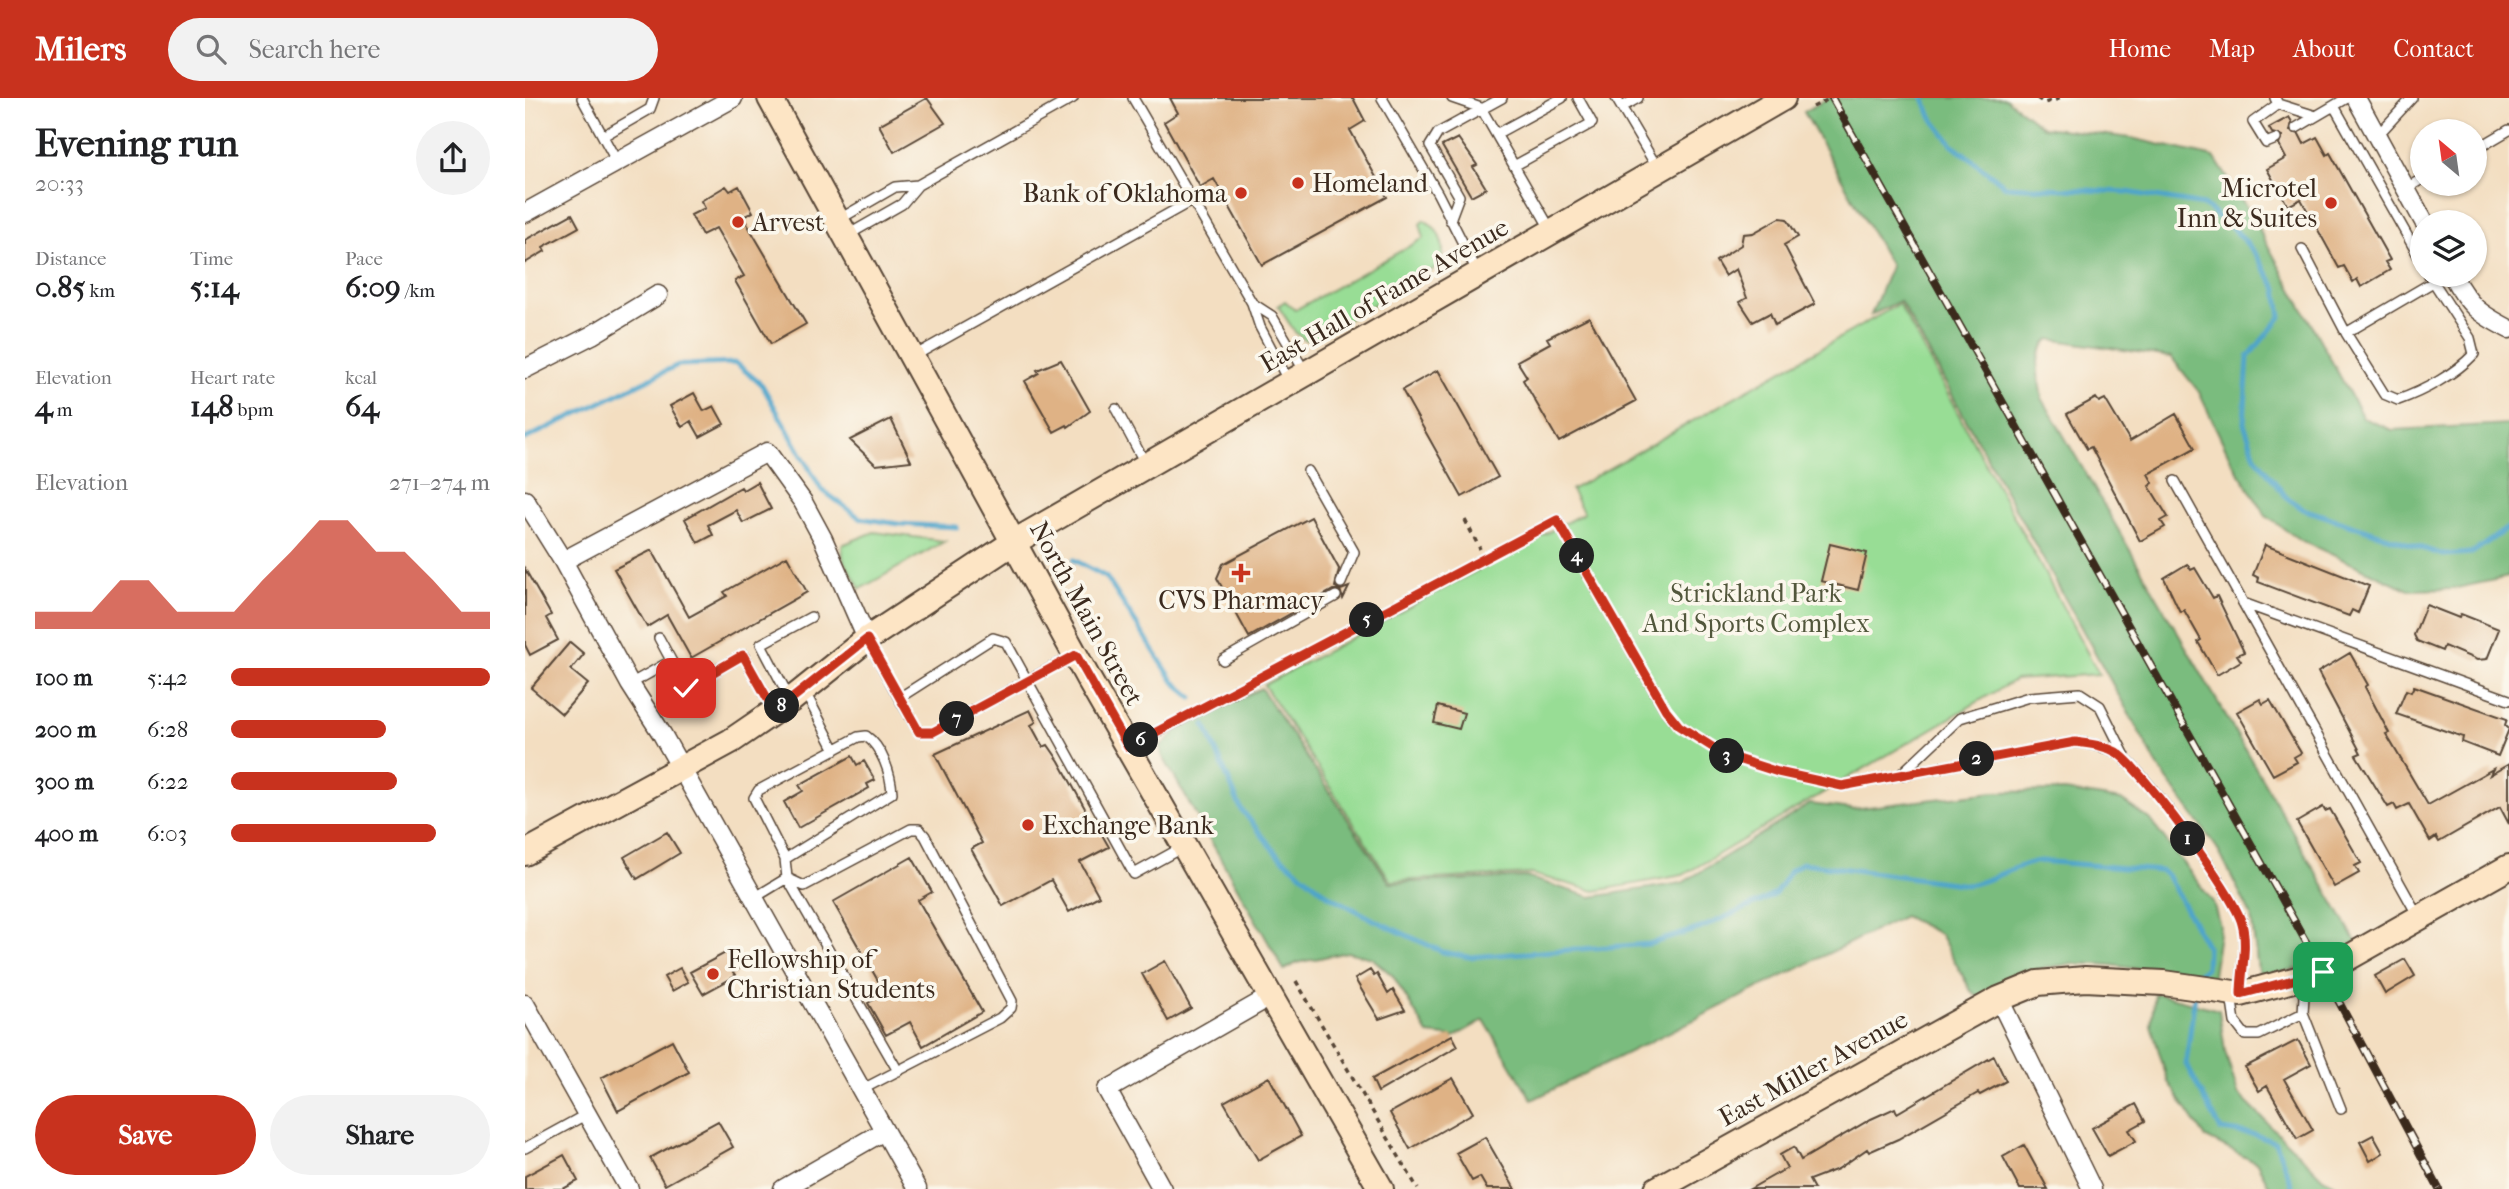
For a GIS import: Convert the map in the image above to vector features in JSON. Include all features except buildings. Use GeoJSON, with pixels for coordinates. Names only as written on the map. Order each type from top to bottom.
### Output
{"type":"FeatureCollection","features":[{"type":"Feature","properties":{"kind":"main road","name":"North Main Street"},"geometry":{"type":"LineString","coordinates":[[770,98],[1076,655],[1381,1189]]}},
{"type":"Feature","properties":{"kind":"main road","name":"East Hall of Fame Avenue"},"geometry":{"type":"LineString","coordinates":[[525,853],[731,741],[790,701],[867,639],[1014,542],[1783,98]]}},
{"type":"Feature","properties":{"kind":"main road","name":"East Miller Avenue"},"geometry":{"type":"LineString","coordinates":[[1657,1189],[1999,999],[2038,983],[2060,980],[2164,983],[2236,994],[2299,981],[2323,972],[2509,867]]}},
{"type":"Feature","properties":{"kind":"street"},"geometry":{"type":"LineString","coordinates":[[525,213],[733,98]]}},
{"type":"Feature","properties":{"kind":"street"},"geometry":{"type":"LineString","coordinates":[[2356,98],[2417,210]]}},
{"type":"Feature","properties":{"kind":"street"},"geometry":{"type":"LineString","coordinates":[[2459,287],[2467,302],[2482,316],[2509,329]]}},
{"type":"Feature","properties":{"kind":"street"},"geometry":{"type":"LineString","coordinates":[[525,369],[592,335],[658,295]]}},
{"type":"Feature","properties":{"kind":"street"},"geometry":{"type":"LineString","coordinates":[[563,561],[767,452],[803,502],[823,539],[867,639]]}},
{"type":"Feature","properties":{"kind":"street"},"geometry":{"type":"LineString","coordinates":[[527,508],[563,561],[917,1189]]}},
{"type":"Feature","properties":{"kind":"street"},"geometry":{"type":"LineString","coordinates":[[1162,1189],[1107,1090],[1271,996]]}},
{"type":"Feature","properties":{"kind":"street"},"geometry":{"type":"LineString","coordinates":[[1999,999],[2092,1189]]}},
{"type":"Feature","properties":{"kind":"street"},"geometry":{"type":"LineString","coordinates":[[525,1004],[629,1189]]}},
{"type":"Feature","properties":{"kind":"street"},"geometry":{"type":"LineString","coordinates":[[783,1189],[884,1131]]}},
{"type":"Feature","properties":{"kind":"lane"},"geometry":{"type":"LineString","coordinates":[[582,98],[617,162]]}},
{"type":"Feature","properties":{"kind":"lane"},"geometry":{"type":"LineString","coordinates":[[603,136],[650,109],[654,98]]}},
{"type":"Feature","properties":{"kind":"lane"},"geometry":{"type":"LineString","coordinates":[[841,229],[902,204],[918,185],[1073,98]]}},
{"type":"Feature","properties":{"kind":"lane"},"geometry":{"type":"LineString","coordinates":[[1133,98],[1252,303],[1259,327],[1298,379]]}},
{"type":"Feature","properties":{"kind":"lane"},"geometry":{"type":"LineString","coordinates":[[1382,98],[1479,275]]}},
{"type":"Feature","properties":{"kind":"lane"},"geometry":{"type":"LineString","coordinates":[[1452,98],[1481,108],[1552,233]]}},
{"type":"Feature","properties":{"kind":"lane"},"geometry":{"type":"LineString","coordinates":[[1450,220],[1459,196],[1430,146],[1438,133],[1501,98]]}},
{"type":"Feature","properties":{"kind":"lane"},"geometry":{"type":"LineString","coordinates":[[1496,134],[1562,98]]}},
{"type":"Feature","properties":{"kind":"lane"},"geometry":{"type":"LineString","coordinates":[[1514,166],[1592,123],[1578,98]]}},
{"type":"Feature","properties":{"kind":"lane"},"geometry":{"type":"LineString","coordinates":[[1616,98],[1658,171]]}},
{"type":"Feature","properties":{"kind":"lane"},"geometry":{"type":"LineString","coordinates":[[1622,107],[1638,98]]}},
{"type":"Feature","properties":{"kind":"lane"},"geometry":{"type":"LineString","coordinates":[[2295,128],[2347,98]]}},
{"type":"Feature","properties":{"kind":"lane"},"geometry":{"type":"LineString","coordinates":[[2377,136],[2412,98]]}},
{"type":"Feature","properties":{"kind":"lane"},"geometry":{"type":"LineString","coordinates":[[2276,139],[2266,143],[2253,122],[2277,101],[2316,116]]}},
{"type":"Feature","properties":{"kind":"lane"},"geometry":{"type":"LineString","coordinates":[[2334,106],[2410,241]]}},
{"type":"Feature","properties":{"kind":"lane"},"geometry":{"type":"LineString","coordinates":[[2487,143],[2509,130]]}},
{"type":"Feature","properties":{"kind":"lane"},"geometry":{"type":"LineString","coordinates":[[841,229],[895,187],[918,185]]}},
{"type":"Feature","properties":{"kind":"lane"},"geometry":{"type":"LineString","coordinates":[[2405,189],[2410,186]]}},
{"type":"Feature","properties":{"kind":"lane"},"geometry":{"type":"LineString","coordinates":[[912,357],[1193,200]]}},
{"type":"Feature","properties":{"kind":"lane"},"geometry":{"type":"LineString","coordinates":[[2302,249],[2346,333],[2384,394],[2398,400],[2465,364],[2474,354],[2470,338],[2438,287]]}},
{"type":"Feature","properties":{"kind":"lane"},"geometry":{"type":"LineString","coordinates":[[2346,333],[2418,287]]}},
{"type":"Feature","properties":{"kind":"lane"},"geometry":{"type":"LineString","coordinates":[[1252,303],[1272,316],[1298,379]]}},
{"type":"Feature","properties":{"kind":"lane"},"geometry":{"type":"LineString","coordinates":[[1116,409],[1147,466]]}},
{"type":"Feature","properties":{"kind":"lane"},"geometry":{"type":"LineString","coordinates":[[1308,471],[1354,552],[1341,583]]}},
{"type":"Feature","properties":{"kind":"lane"},"geometry":{"type":"LineString","coordinates":[[2175,481],[2419,917]]}},
{"type":"Feature","properties":{"kind":"lane"},"geometry":{"type":"LineString","coordinates":[[1128,747],[1557,520],[1666,710],[1679,726],[1725,755],[1778,772],[1842,786],[2075,742],[2098,745],[2117,752],[2151,785],[2227,893],[2242,924],[2235,1023],[2245,1035],[2259,1035],[2303,1013]]}},
{"type":"Feature","properties":{"kind":"lane"},"geometry":{"type":"LineString","coordinates":[[1223,660],[1336,596]]}},
{"type":"Feature","properties":{"kind":"lane"},"geometry":{"type":"LineString","coordinates":[[2243,603],[2509,700]]}},
{"type":"Feature","properties":{"kind":"lane"},"geometry":{"type":"LineString","coordinates":[[790,701],[761,645],[811,617]]}},
{"type":"Feature","properties":{"kind":"lane"},"geometry":{"type":"LineString","coordinates":[[659,638],[686,688],[743,655],[835,750]]}},
{"type":"Feature","properties":{"kind":"lane"},"geometry":{"type":"LineString","coordinates":[[899,698],[993,638],[1006,642],[1134,874],[1185,846]]}},
{"type":"Feature","properties":{"kind":"lane"},"geometry":{"type":"LineString","coordinates":[[867,639],[919,732],[933,732],[1076,655]]}},
{"type":"Feature","properties":{"kind":"lane"},"geometry":{"type":"LineString","coordinates":[[630,684],[671,661]]}},
{"type":"Feature","properties":{"kind":"lane"},"geometry":{"type":"LineString","coordinates":[[1900,775],[1960,718],[2029,697],[2080,693],[2100,706],[2129,764]]}},
{"type":"Feature","properties":{"kind":"lane"},"geometry":{"type":"LineString","coordinates":[[785,859],[893,793],[887,768],[872,740],[866,736],[858,737],[759,790],[754,798],[785,859],[787,878],[898,1071]]}},
{"type":"Feature","properties":{"kind":"lane"},"geometry":{"type":"LineString","coordinates":[[787,878],[804,886],[911,829],[919,829],[1011,1001],[1011,1008],[1000,1018],[861,1090]]}},
{"type":"Feature","properties":{"kind":"lane"},"geometry":{"type":"LineString","coordinates":[[754,898],[787,878]]}},
{"type":"Feature","properties":{"kind":"lane"},"geometry":{"type":"LineString","coordinates":[[2299,981],[2304,996],[2303,1013],[2341,1109]]}},
{"type":"Feature","properties":{"kind":"lane"},"geometry":{"type":"LineString","coordinates":[[525,1148],[587,1114]]}},
{"type":"Feature","properties":{"kind":"path"},"geometry":{"type":"LineString","coordinates":[[1813,107],[1831,98]]}},
{"type":"Feature","properties":{"kind":"path"},"geometry":{"type":"LineString","coordinates":[[2037,98],[2044,103],[2062,98]]}},
{"type":"Feature","properties":{"kind":"path"},"geometry":{"type":"LineString","coordinates":[[1465,520],[1479,547]]}},
{"type":"Feature","properties":{"kind":"path"},"geometry":{"type":"LineString","coordinates":[[1296,981],[1418,1189]]}},
{"type":"Feature","properties":{"kind":"green space"},"geometry":{"type":"Polygon","coordinates":[[[1828,98],[2005,98],[2043,127],[2131,138],[2214,157],[2250,213],[2363,418],[2392,430],[2509,424],[2509,577],[2452,589],[2409,590],[2300,540],[2266,516],[2231,460],[2199,392],[2171,357],[2049,339],[2040,353],[2038,367],[2042,398],[2357,943],[2323,962],[2259,978],[2251,915],[2217,848],[2159,768],[1900,301],[1871,315],[1891,266],[1804,112],[1828,98]]]}},
{"type":"Feature","properties":{"kind":"green space"},"geometry":{"type":"Polygon","coordinates":[[[1424,220],[1435,229],[1443,248],[1437,267],[1315,339],[1305,340],[1295,332],[1278,306],[1285,301],[1295,310],[1424,238],[1420,224],[1424,220]]]}},
{"type":"Feature","properties":{"kind":"green space","name":"Strickland Park And Sports Complex"},"geometry":{"type":"Polygon","coordinates":[[[1899,304],[2099,674],[2015,680],[1683,875],[1595,891],[1531,874],[1391,881],[1264,685],[1584,513],[1571,490],[1899,304]]]}},
{"type":"Feature","properties":{"kind":"green space"},"geometry":{"type":"Polygon","coordinates":[[[874,532],[945,541],[860,589],[843,558],[842,545],[874,532]]]}},
{"type":"Feature","properties":{"kind":"green space"},"geometry":{"type":"Polygon","coordinates":[[[1261,688],[1390,883],[1526,877],[1591,897],[1682,883],[1810,804],[1852,809],[1994,792],[2065,791],[2121,800],[2149,819],[2213,902],[2220,926],[2212,982],[2121,967],[2066,965],[2038,970],[2009,980],[1979,997],[1971,991],[1940,934],[1904,916],[1532,1100],[1484,1020],[1454,1037],[1428,1034],[1393,976],[1372,958],[1347,952],[1297,963],[1284,970],[1162,755],[1161,747],[1177,731],[1261,688]]]}},
{"type":"Feature","properties":{"kind":"green space"},"geometry":{"type":"Polygon","coordinates":[[[2155,993],[2219,1010],[2225,1051],[2238,1094],[2323,1178],[2344,1189],[2271,1189],[2257,1163],[2206,1138],[2168,1082],[2151,1025],[2155,993]]]}},
{"type":"Feature","properties":{"kind":"waterway"},"geometry":{"type":"LineString","coordinates":[[1924,98],[1931,117],[1952,144],[2005,186],[2127,192],[2203,205],[2235,230],[2255,253],[2277,289],[2281,317],[2248,357],[2244,423],[2255,456],[2286,497],[2303,509],[2443,555],[2472,553],[2509,527]]}},
{"type":"Feature","properties":{"kind":"waterway"},"geometry":{"type":"LineString","coordinates":[[525,439],[678,365],[736,363],[762,385],[821,489],[860,518],[899,524],[957,527]]}},
{"type":"Feature","properties":{"kind":"waterway"},"geometry":{"type":"LineString","coordinates":[[1074,560],[1106,577],[1174,682],[1192,697]]}},
{"type":"Feature","properties":{"kind":"waterway"},"geometry":{"type":"LineString","coordinates":[[1205,725],[1241,809],[1277,854],[1328,895],[1443,952],[1469,957],[1649,944],[1701,928],[1762,901],[1775,894],[1790,871],[1802,863],[1968,885],[2040,861],[2161,871],[2167,875],[2207,947],[2206,968],[2197,974],[2196,981]]}},
{"type":"Feature","properties":{"kind":"waterway"},"geometry":{"type":"LineString","coordinates":[[2195,994],[2186,1064],[2221,1130],[2256,1135],[2276,1143],[2293,1189]]}},
{"type":"Feature","properties":{"kind":"railway"},"geometry":{"type":"LineString","coordinates":[[1832,98],[2323,972],[2439,1189]]}},
{"type":"Feature","properties":{"kind":"place","name":"Homeland"},"geometry":{"type":"Point","coordinates":[1298,183]}},
{"type":"Feature","properties":{"kind":"place","name":"Bank of Oklahoma"},"geometry":{"type":"Point","coordinates":[1241,193]}},
{"type":"Feature","properties":{"kind":"place","name":"Microtel Inn & Suites"},"geometry":{"type":"Point","coordinates":[2331,203]}},
{"type":"Feature","properties":{"kind":"place","name":"Arvest"},"geometry":{"type":"Point","coordinates":[738,222]}},
{"type":"Feature","properties":{"kind":"place","name":"CVS Pharmacy"},"geometry":{"type":"Point","coordinates":[1241,573]}},
{"type":"Feature","properties":{"kind":"place","name":"Exchange Bank"},"geometry":{"type":"Point","coordinates":[1028,825]}},
{"type":"Feature","properties":{"kind":"place","name":"Fellowship of Christian Students"},"geometry":{"type":"Point","coordinates":[713,974]}},
{"type":"Feature","properties":{"kind":"route"},"geometry":{"type":"LineString","coordinates":[[686,688],[743,655],[775,712],[867,639],[919,732],[933,732],[1076,655],[1128,747],[1557,520],[1666,710],[1679,726],[1725,755],[1778,772],[1842,786],[2075,742],[2098,745],[2117,752],[2151,785],[2227,893],[2242,924],[2241,994],[2299,981],[2323,972]]}}]}
